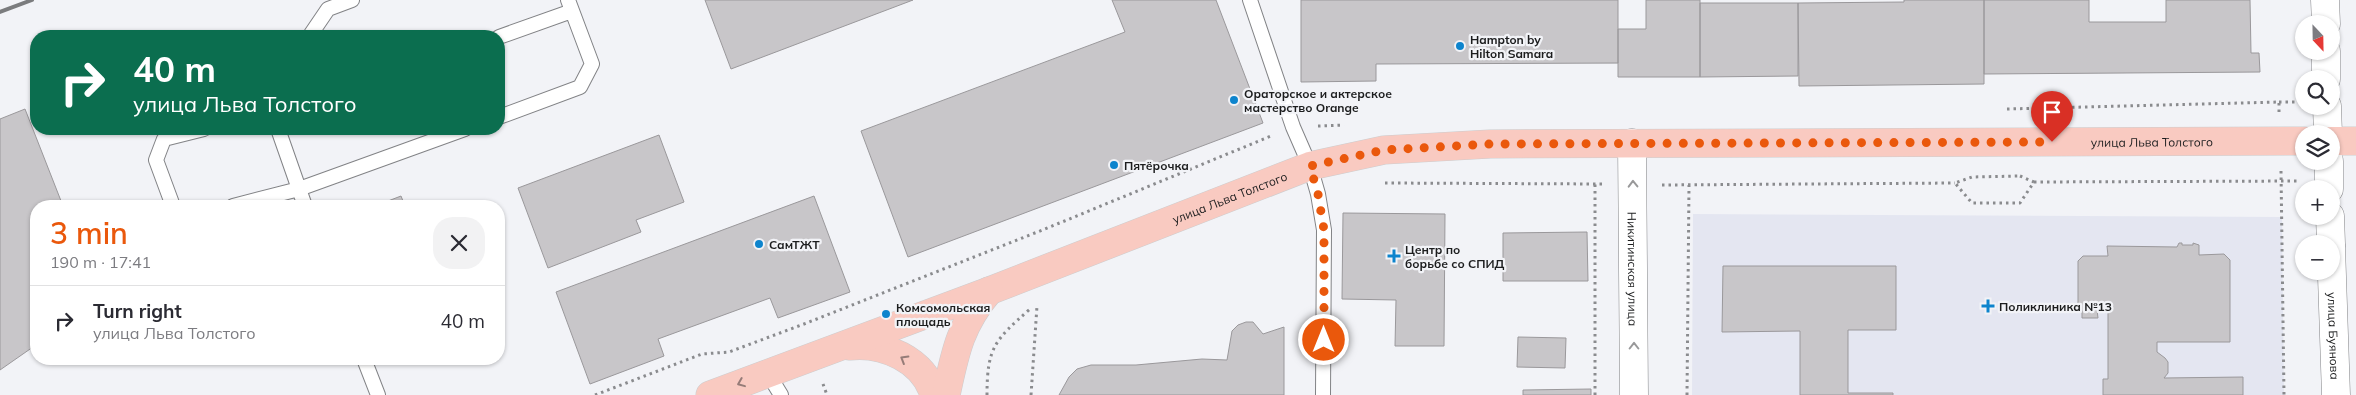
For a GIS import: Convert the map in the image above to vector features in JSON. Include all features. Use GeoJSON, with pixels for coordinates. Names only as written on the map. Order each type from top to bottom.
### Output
{"type":"FeatureCollection","features":[{"type":"Feature","properties":{"kind":"main road"},"geometry":{"type":"LineString","coordinates":[[2340,141],[2356,140]]}},
{"type":"Feature","properties":{"kind":"main road","name":"улица Льва Толстого"},"geometry":{"type":"LineString","coordinates":[[835,347],[988,291],[1310,166],[1384,150],[1490,144],[2292,141]]}},
{"type":"Feature","properties":{"kind":"main road"},"geometry":{"type":"LineString","coordinates":[[946,395],[960,337],[972,310],[988,291]]}},
{"type":"Feature","properties":{"kind":"main road"},"geometry":{"type":"LineString","coordinates":[[710,395],[774,384],[835,347],[866,344],[889,350],[915,365],[930,381],[934,395]]}},
{"type":"Feature","properties":{"kind":"street"},"geometry":{"type":"LineString","coordinates":[[2325,0],[2326,15]]}},
{"type":"Feature","properties":{"kind":"street","name":"Никитинская улица"},"geometry":{"type":"LineString","coordinates":[[1632,143],[1634,395]]}},
{"type":"Feature","properties":{"kind":"street","name":"улица Буянова"},"geometry":{"type":"LineString","coordinates":[[2332,280],[2336,395]]}},
{"type":"Feature","properties":{"kind":"lane"},"geometry":{"type":"LineString","coordinates":[[314,30],[328,9],[352,0]]}},
{"type":"Feature","properties":{"kind":"lane"},"geometry":{"type":"LineString","coordinates":[[1250,0],[1293,127],[1310,166],[1318,194],[1324,230],[1323,395]]}},
{"type":"Feature","properties":{"kind":"lane"},"geometry":{"type":"LineString","coordinates":[[505,34],[570,5],[592,64],[580,87],[505,114]]}},
{"type":"Feature","properties":{"kind":"lane"},"geometry":{"type":"LineString","coordinates":[[171,200],[156,160],[164,139],[180,135]]}},
{"type":"Feature","properties":{"kind":"lane"},"geometry":{"type":"LineString","coordinates":[[280,135],[303,200]]}},
{"type":"Feature","properties":{"kind":"lane"},"geometry":{"type":"LineString","coordinates":[[258,200],[299,190],[449,135]]}},
{"type":"Feature","properties":{"kind":"lane"},"geometry":{"type":"LineString","coordinates":[[366,365],[378,395]]}},
{"type":"Feature","properties":{"kind":"path"},"geometry":{"type":"LineString","coordinates":[[2279,102],[2292,141],[2281,181],[2284,395]]}},
{"type":"Feature","properties":{"kind":"path"},"geometry":{"type":"LineString","coordinates":[[2000,109],[2295,102]]}},
{"type":"Feature","properties":{"kind":"path"},"geometry":{"type":"LineString","coordinates":[[595,395],[702,354],[728,352],[804,324],[1036,233],[1293,127],[1352,125]]}},
{"type":"Feature","properties":{"kind":"path"},"geometry":{"type":"LineString","coordinates":[[1380,183],[1689,185],[1955,183],[1972,177],[2020,176],[2034,182],[2281,181],[2329,177]]}},
{"type":"Feature","properties":{"kind":"path"},"geometry":{"type":"LineString","coordinates":[[1955,183],[1972,203],[2020,203],[2034,182]]}},
{"type":"Feature","properties":{"kind":"path"},"geometry":{"type":"LineString","coordinates":[[1595,184],[1595,395]]}},
{"type":"Feature","properties":{"kind":"path"},"geometry":{"type":"LineString","coordinates":[[1687,395],[1689,185]]}},
{"type":"Feature","properties":{"kind":"path"},"geometry":{"type":"LineString","coordinates":[[987,395],[987,370],[990,352],[1005,331],[1037,303],[1031,395]]}},
{"type":"Feature","properties":{"kind":"shaded area","name":"Поликлиника №13"},"geometry":{"type":"Polygon","coordinates":[[[1693,214],[2282,217],[2284,395],[1692,395],[1693,214]]]}},
{"type":"Feature","properties":{"kind":"building"},"geometry":{"type":"Polygon","coordinates":[[[705,0],[913,0],[731,69],[705,0]]]}},
{"type":"Feature","properties":{"kind":"building"},"geometry":{"type":"Polygon","coordinates":[[[1112,0],[1216,0],[1263,123],[908,257],[861,131],[1125,32],[1112,0]]]}},
{"type":"Feature","properties":{"kind":"building","name":"Hampton by Hilton Samara"},"geometry":{"type":"Polygon","coordinates":[[[1301,0],[1618,0],[1618,63],[1376,64],[1376,81],[1301,82],[1301,0]]]}},
{"type":"Feature","properties":{"kind":"building"},"geometry":{"type":"Polygon","coordinates":[[[1646,0],[1700,0],[1700,77],[1618,77],[1618,29],[1646,29],[1646,0]]]}},
{"type":"Feature","properties":{"kind":"building"},"geometry":{"type":"Polygon","coordinates":[[[1904,0],[1984,0],[1984,84],[1799,86],[1798,3],[1904,2],[1904,0]]]}},
{"type":"Feature","properties":{"kind":"building"},"geometry":{"type":"Polygon","coordinates":[[[1984,0],[2089,0],[2089,22],[2166,22],[2166,0],[2250,0],[2251,53],[2259,53],[2260,72],[1984,74],[1984,0]]]}},
{"type":"Feature","properties":{"kind":"building"},"geometry":{"type":"Polygon","coordinates":[[[1700,3],[1798,3],[1798,76],[1700,77],[1700,3]]]}},
{"type":"Feature","properties":{"kind":"building"},"geometry":{"type":"Polygon","coordinates":[[[25,109],[30,122],[30,135],[35,135],[61,200],[30,200],[30,349],[0,370],[0,119],[25,109]]]}},
{"type":"Feature","properties":{"kind":"building"},"geometry":{"type":"Polygon","coordinates":[[[659,135],[684,202],[636,220],[641,232],[548,268],[518,188],[659,135]]]}},
{"type":"Feature","properties":{"kind":"building"},"geometry":{"type":"Polygon","coordinates":[[[401,196],[403,200],[391,200],[401,196]]]}},
{"type":"Feature","properties":{"kind":"building","name":"СамТЖТ"},"geometry":{"type":"Polygon","coordinates":[[[814,196],[850,292],[778,318],[770,298],[658,339],[664,356],[590,384],[556,292],[814,196]]]}},
{"type":"Feature","properties":{"kind":"building","name":"Центр по борьбе со СПИД"},"geometry":{"type":"Polygon","coordinates":[[[1343,213],[1445,214],[1444,346],[1395,346],[1396,300],[1342,299],[1343,213]]]}},
{"type":"Feature","properties":{"kind":"building"},"geometry":{"type":"Polygon","coordinates":[[[1587,232],[1588,281],[1503,281],[1503,233],[1587,232]]]}},
{"type":"Feature","properties":{"kind":"building"},"geometry":{"type":"Polygon","coordinates":[[[2179,243],[2182,243],[2182,245],[2193,245],[2193,243],[2199,245],[2199,255],[2224,254],[2230,260],[2230,342],[2157,342],[2157,352],[2168,362],[2168,373],[2164,378],[2243,377],[2243,395],[2103,395],[2103,379],[2108,379],[2108,309],[2097,310],[2098,318],[2082,318],[2082,310],[2078,310],[2078,261],[2083,256],[2108,256],[2107,246],[2177,247],[2179,243]]]}},
{"type":"Feature","properties":{"kind":"building"},"geometry":{"type":"Polygon","coordinates":[[[1723,266],[1896,266],[1896,330],[1848,330],[1848,393],[1893,393],[1893,395],[1800,395],[1800,331],[1722,332],[1723,266]]]}},
{"type":"Feature","properties":{"kind":"building"},"geometry":{"type":"Polygon","coordinates":[[[1253,322],[1263,334],[1284,327],[1284,395],[1059,395],[1069,377],[1077,369],[1091,365],[1136,365],[1202,359],[1227,360],[1232,331],[1238,325],[1253,322]]]}},
{"type":"Feature","properties":{"kind":"building"},"geometry":{"type":"Polygon","coordinates":[[[1518,337],[1566,338],[1565,368],[1517,367],[1518,337]]]}},
{"type":"Feature","properties":{"kind":"building"},"geometry":{"type":"Polygon","coordinates":[[[1591,389],[1591,395],[1523,395],[1523,390],[1591,389]]]}},
{"type":"Feature","properties":{"kind":"railway"},"geometry":{"type":"LineString","coordinates":[[0,12],[32,0]]}},
{"type":"Feature","properties":{"kind":"place","name":"Hampton by Hilton Samara"},"geometry":{"type":"Point","coordinates":[1460,46]}},
{"type":"Feature","properties":{"kind":"place","name":"Ораторское и актерское мастерство Orange"},"geometry":{"type":"Point","coordinates":[1234,100]}},
{"type":"Feature","properties":{"kind":"place","name":"Пятёрочка"},"geometry":{"type":"Point","coordinates":[1114,165]}},
{"type":"Feature","properties":{"kind":"place","name":"СамТЖТ"},"geometry":{"type":"Point","coordinates":[759,244]}},
{"type":"Feature","properties":{"kind":"place","name":"Центр по борьбе со СПИД"},"geometry":{"type":"Point","coordinates":[1394,256]}},
{"type":"Feature","properties":{"kind":"place","name":"Поликлиника №13"},"geometry":{"type":"Point","coordinates":[1988,306]}},
{"type":"Feature","properties":{"kind":"place","name":"Комсомольская площадь"},"geometry":{"type":"Point","coordinates":[886,314]}},
{"type":"Feature","properties":{"kind":"route"},"geometry":{"type":"LineString","coordinates":[[1324,340],[1324,230],[1318,194],[1310,166],[1384,150],[1490,144],[2052,142]]}}]}
